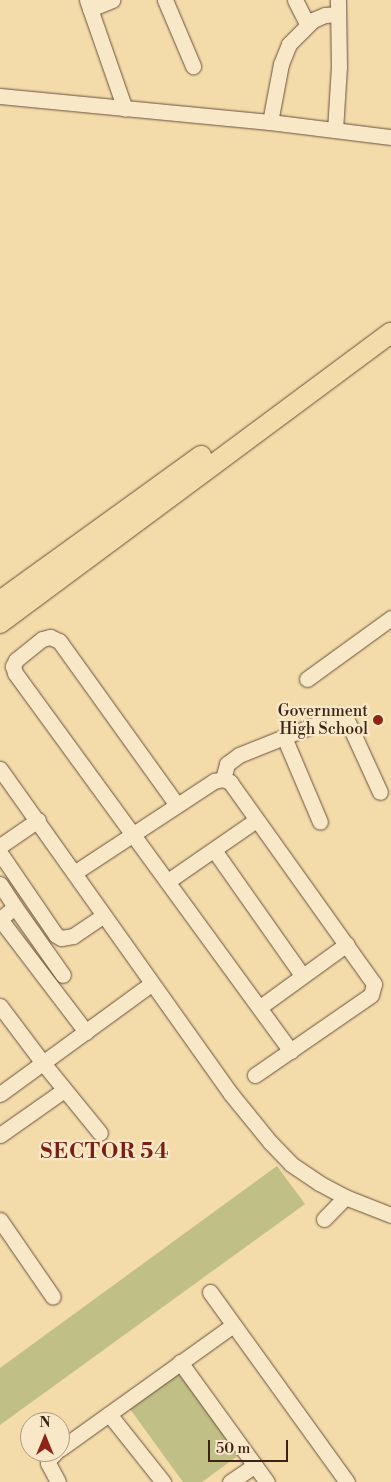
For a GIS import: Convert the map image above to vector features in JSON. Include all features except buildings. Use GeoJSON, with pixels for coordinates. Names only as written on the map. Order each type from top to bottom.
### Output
{"type":"FeatureCollection","features":[{"type":"Feature","properties":{"kind":"main road"},"geometry":{"type":"LineString","coordinates":[[0,601],[391,317]]}},
{"type":"Feature","properties":{"kind":"main road"},"geometry":{"type":"LineString","coordinates":[[0,623],[391,333]]}},
{"type":"Feature","properties":{"kind":"street"},"geometry":{"type":"LineString","coordinates":[[112,0],[88,4],[125,109]]}},
{"type":"Feature","properties":{"kind":"street"},"geometry":{"type":"LineString","coordinates":[[165,0],[193,66]]}},
{"type":"Feature","properties":{"kind":"street"},"geometry":{"type":"LineString","coordinates":[[296,0],[307,24]]}},
{"type":"Feature","properties":{"kind":"street"},"geometry":{"type":"LineString","coordinates":[[270,122],[275,89],[285,52],[294,37],[307,24],[338,7]]}},
{"type":"Feature","properties":{"kind":"street"},"geometry":{"type":"LineString","coordinates":[[335,130],[339,67],[338,7]]}},
{"type":"Feature","properties":{"kind":"street"},"geometry":{"type":"LineString","coordinates":[[0,96],[270,122],[391,137]]}},
{"type":"Feature","properties":{"kind":"street"},"geometry":{"type":"LineString","coordinates":[[307,679],[391,618]]}},
{"type":"Feature","properties":{"kind":"street"},"geometry":{"type":"LineString","coordinates":[[177,804],[60,641],[50,637],[42,639],[13,663],[15,673],[291,1051]]}},
{"type":"Feature","properties":{"kind":"street"},"geometry":{"type":"LineString","coordinates":[[223,779],[227,764],[232,759],[340,715],[346,720],[380,792]]}},
{"type":"Feature","properties":{"kind":"street"},"geometry":{"type":"LineString","coordinates":[[284,737],[320,822]]}},
{"type":"Feature","properties":{"kind":"street"},"geometry":{"type":"LineString","coordinates":[[0,769],[38,820],[151,984],[231,1094],[270,1142],[292,1164],[318,1183],[346,1197],[391,1214]]}},
{"type":"Feature","properties":{"kind":"street"},"geometry":{"type":"LineString","coordinates":[[74,873],[214,781],[223,779],[230,782],[374,984],[372,995],[255,1075]]}},
{"type":"Feature","properties":{"kind":"street"},"geometry":{"type":"LineString","coordinates":[[0,846],[38,820]]}},
{"type":"Feature","properties":{"kind":"street"},"geometry":{"type":"LineString","coordinates":[[168,881],[256,820]]}},
{"type":"Feature","properties":{"kind":"street"},"geometry":{"type":"LineString","coordinates":[[214,850],[302,975]]}},
{"type":"Feature","properties":{"kind":"street"},"geometry":{"type":"LineString","coordinates":[[0,853],[56,935],[62,938],[73,936],[103,916]]}},
{"type":"Feature","properties":{"kind":"street"},"geometry":{"type":"LineString","coordinates":[[0,884],[63,975]]}},
{"type":"Feature","properties":{"kind":"street"},"geometry":{"type":"LineString","coordinates":[[15,907],[0,919],[86,1032]]}},
{"type":"Feature","properties":{"kind":"street"},"geometry":{"type":"LineString","coordinates":[[260,1007],[347,944]]}},
{"type":"Feature","properties":{"kind":"street"},"geometry":{"type":"LineString","coordinates":[[0,1094],[151,984]]}},
{"type":"Feature","properties":{"kind":"street"},"geometry":{"type":"LineString","coordinates":[[0,1006],[64,1090],[100,1133]]}},
{"type":"Feature","properties":{"kind":"street"},"geometry":{"type":"LineString","coordinates":[[0,1135],[64,1090]]}},
{"type":"Feature","properties":{"kind":"street"},"geometry":{"type":"LineString","coordinates":[[324,1220],[346,1197]]}},
{"type":"Feature","properties":{"kind":"street"},"geometry":{"type":"LineString","coordinates":[[0,1220],[53,1297]]}},
{"type":"Feature","properties":{"kind":"street"},"geometry":{"type":"LineString","coordinates":[[210,1292],[348,1482]]}},
{"type":"Feature","properties":{"kind":"street"},"geometry":{"type":"LineString","coordinates":[[70,1442],[233,1325]]}},
{"type":"Feature","properties":{"kind":"street"},"geometry":{"type":"LineString","coordinates":[[180,1362],[267,1482]]}},
{"type":"Feature","properties":{"kind":"street"},"geometry":{"type":"LineString","coordinates":[[110,1414],[163,1482]]}},
{"type":"Feature","properties":{"kind":"street"},"geometry":{"type":"LineString","coordinates":[[48,1462],[58,1482]]}},
{"type":"Feature","properties":{"kind":"street"},"geometry":{"type":"LineString","coordinates":[[230,1482],[255,1465]]}},
{"type":"Feature","properties":{"kind":"green space"},"geometry":{"type":"Polygon","coordinates":[[[277,1166],[305,1204],[0,1425],[0,1368],[277,1166]]]}},
{"type":"Feature","properties":{"kind":"green space"},"geometry":{"type":"Polygon","coordinates":[[[179,1373],[239,1455],[202,1482],[183,1482],[130,1409],[179,1373]]]}},
{"type":"Feature","properties":{"kind":"place","name":"Government High School"},"geometry":{"type":"Point","coordinates":[378,720]}},
{"type":"Feature","properties":{"kind":"district","name":"SECTOR 54"},"geometry":{"type":"Point","coordinates":[105,1152]}}]}
